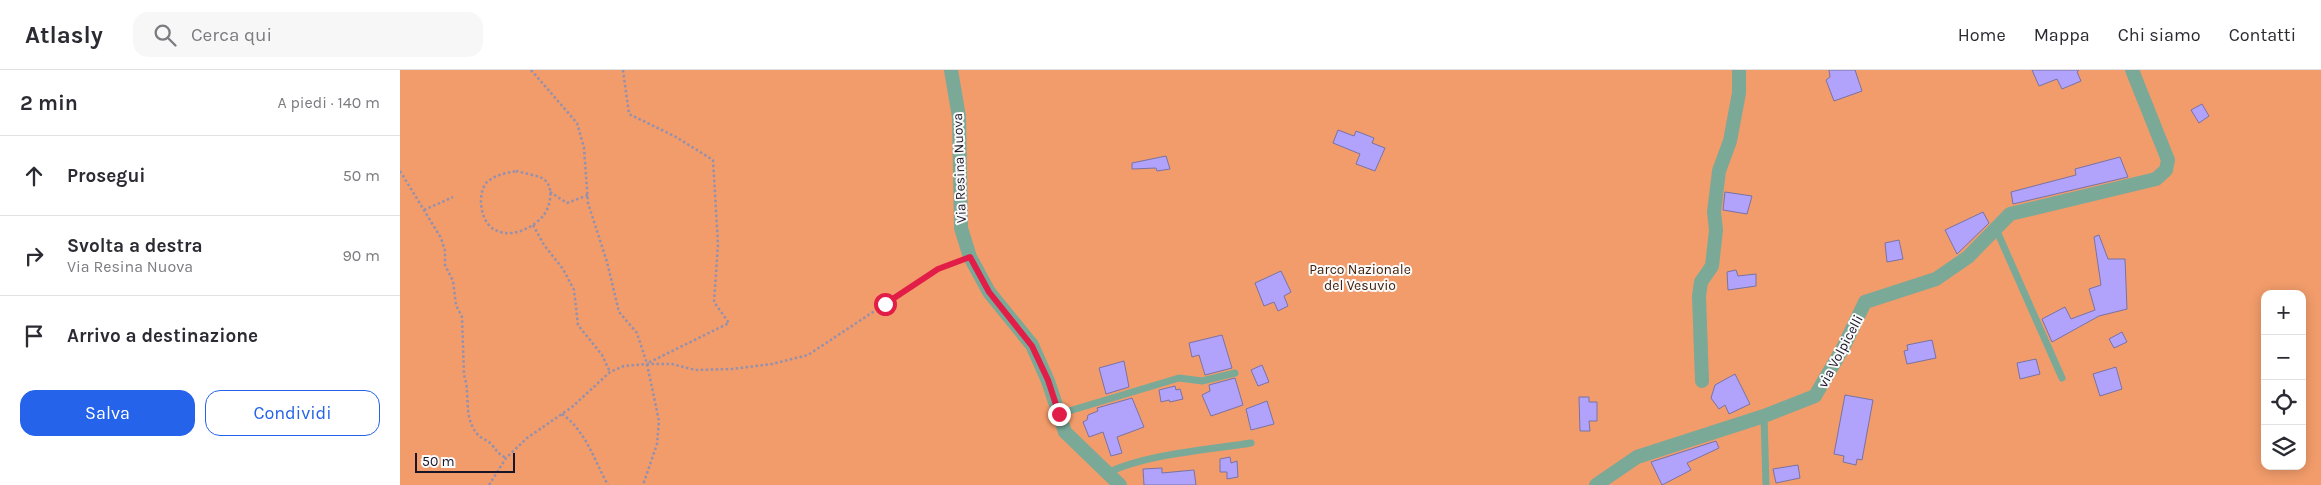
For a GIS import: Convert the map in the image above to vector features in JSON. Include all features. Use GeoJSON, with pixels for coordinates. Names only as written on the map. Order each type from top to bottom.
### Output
{"type":"FeatureCollection","features":[{"type":"Feature","properties":{"kind":"street","name":"Via Resina Nuova"},"geometry":{"type":"LineString","coordinates":[[951,70],[959,118],[962,228],[970,257],[989,292],[1032,346],[1048,380],[1065,432],[1120,485]]}},
{"type":"Feature","properties":{"kind":"street"},"geometry":{"type":"LineString","coordinates":[[1702,381],[1699,296],[1701,282],[1712,266],[1716,230],[1714,212],[1719,170],[1730,141],[1739,93],[1739,70]]}},
{"type":"Feature","properties":{"kind":"street","name":"via Volpicelli"},"geometry":{"type":"LineString","coordinates":[[1596,485],[1637,457],[1764,416],[1815,396],[1843,348],[1865,302],[1936,279],[1968,257],[2010,214],[2156,179],[2166,170],[2168,160],[2132,70]]}},
{"type":"Feature","properties":{"kind":"lane"},"geometry":{"type":"LineString","coordinates":[[1996,228],[2062,378]]}},
{"type":"Feature","properties":{"kind":"lane"},"geometry":{"type":"LineString","coordinates":[[1059,414],[1179,378],[1202,381],[1234,373]]}},
{"type":"Feature","properties":{"kind":"lane"},"geometry":{"type":"LineString","coordinates":[[1764,416],[1766,485]]}},
{"type":"Feature","properties":{"kind":"lane"},"geometry":{"type":"LineString","coordinates":[[1106,473],[1120,467],[1144,461],[1251,444]]}},
{"type":"Feature","properties":{"kind":"path"},"geometry":{"type":"LineString","coordinates":[[531,70],[577,123],[584,148],[588,195],[619,312],[637,333],[647,364],[659,421],[657,444],[643,485]]}},
{"type":"Feature","properties":{"kind":"path"},"geometry":{"type":"LineString","coordinates":[[623,70],[629,114],[676,137],[713,160],[718,244],[714,302],[729,323],[647,364]]}},
{"type":"Feature","properties":{"kind":"path"},"geometry":{"type":"LineString","coordinates":[[400,171],[441,238],[445,251],[445,265],[452,281],[456,305],[462,317],[464,375],[467,384],[467,401],[472,425],[480,436],[492,445],[496,452],[506,458]]}},
{"type":"Feature","properties":{"kind":"path"},"geometry":{"type":"LineString","coordinates":[[516,171],[544,179],[549,186],[549,207],[533,225],[518,232],[505,232],[492,228],[484,218],[481,207],[481,195],[487,182],[500,174],[516,171]]}},
{"type":"Feature","properties":{"kind":"path"},"geometry":{"type":"LineString","coordinates":[[550,192],[567,203],[588,195]]}},
{"type":"Feature","properties":{"kind":"path"},"geometry":{"type":"LineString","coordinates":[[424,210],[453,197]]}},
{"type":"Feature","properties":{"kind":"path"},"geometry":{"type":"LineString","coordinates":[[533,225],[544,245],[563,269],[574,290],[578,325],[602,355],[610,372]]}},
{"type":"Feature","properties":{"kind":"path"},"geometry":{"type":"LineString","coordinates":[[490,485],[506,458],[527,438],[562,414],[600,383],[610,372],[624,366],[647,364],[672,364],[695,370],[732,369],[772,364],[808,355],[938,269],[970,257]]}},
{"type":"Feature","properties":{"kind":"path"},"geometry":{"type":"LineString","coordinates":[[562,414],[571,420],[582,435],[608,485]]}},
{"type":"Feature","properties":{"kind":"green space","name":"Parco Nazionale del Vesuvio"},"geometry":{"type":"Polygon","coordinates":[[[400,70],[2321,70],[2321,485],[400,485],[400,70]]]}},
{"type":"Feature","properties":{"kind":"building"},"geometry":{"type":"Polygon","coordinates":[[[1829,70],[1855,70],[1862,91],[1834,101],[1826,80],[1830,77],[1829,70]]]}},
{"type":"Feature","properties":{"kind":"building"},"geometry":{"type":"Polygon","coordinates":[[[2032,70],[2079,70],[2077,72],[2081,81],[2062,89],[2057,79],[2039,86],[2032,70]]]}},
{"type":"Feature","properties":{"kind":"building"},"geometry":{"type":"Polygon","coordinates":[[[2202,104],[2209,116],[2199,123],[2191,110],[2202,104]]]}},
{"type":"Feature","properties":{"kind":"building"},"geometry":{"type":"Polygon","coordinates":[[[1338,130],[1354,136],[1356,131],[1374,138],[1372,143],[1385,148],[1375,171],[1356,164],[1360,154],[1333,143],[1338,130]]]}},
{"type":"Feature","properties":{"kind":"building"},"geometry":{"type":"Polygon","coordinates":[[[1166,156],[1170,169],[1157,171],[1156,168],[1132,169],[1132,163],[1166,156]]]}},
{"type":"Feature","properties":{"kind":"building"},"geometry":{"type":"Polygon","coordinates":[[[2120,157],[2128,177],[2013,204],[2011,192],[2076,175],[2075,169],[2120,157]]]}},
{"type":"Feature","properties":{"kind":"building"},"geometry":{"type":"Polygon","coordinates":[[[1725,192],[1752,196],[1747,214],[1723,210],[1725,192]]]}},
{"type":"Feature","properties":{"kind":"building"},"geometry":{"type":"Polygon","coordinates":[[[1983,212],[1989,223],[1957,254],[1945,230],[1983,212]]]}},
{"type":"Feature","properties":{"kind":"building"},"geometry":{"type":"Polygon","coordinates":[[[2099,235],[2108,259],[2125,259],[2127,309],[2099,316],[2052,342],[2042,319],[2065,307],[2071,319],[2095,310],[2089,289],[2101,285],[2094,237],[2099,235]]]}},
{"type":"Feature","properties":{"kind":"building"},"geometry":{"type":"Polygon","coordinates":[[[1899,240],[1903,259],[1887,262],[1885,243],[1899,240]]]}},
{"type":"Feature","properties":{"kind":"building"},"geometry":{"type":"Polygon","coordinates":[[[1736,270],[1738,276],[1756,274],[1756,286],[1728,290],[1727,272],[1736,270]]]}},
{"type":"Feature","properties":{"kind":"building"},"geometry":{"type":"Polygon","coordinates":[[[1281,271],[1291,292],[1284,296],[1288,306],[1278,311],[1274,302],[1264,306],[1255,283],[1281,271]]]}},
{"type":"Feature","properties":{"kind":"building"},"geometry":{"type":"Polygon","coordinates":[[[2122,332],[2127,342],[2114,348],[2109,339],[2122,332]]]}},
{"type":"Feature","properties":{"kind":"building"},"geometry":{"type":"Polygon","coordinates":[[[1222,335],[1232,368],[1205,375],[1199,355],[1192,357],[1189,343],[1222,335]]]}},
{"type":"Feature","properties":{"kind":"building"},"geometry":{"type":"Polygon","coordinates":[[[1932,340],[1936,358],[1907,364],[1904,351],[1908,350],[1907,345],[1932,340]]]}},
{"type":"Feature","properties":{"kind":"building"},"geometry":{"type":"Polygon","coordinates":[[[2036,359],[2040,374],[2020,379],[2017,363],[2036,359]]]}},
{"type":"Feature","properties":{"kind":"building"},"geometry":{"type":"Polygon","coordinates":[[[1124,361],[1129,387],[1106,394],[1099,368],[1124,361]]]}},
{"type":"Feature","properties":{"kind":"building"},"geometry":{"type":"Polygon","coordinates":[[[1262,365],[1269,382],[1258,386],[1251,370],[1262,365]]]}},
{"type":"Feature","properties":{"kind":"building"},"geometry":{"type":"Polygon","coordinates":[[[2116,367],[2122,389],[2100,396],[2093,374],[2116,367]]]}},
{"type":"Feature","properties":{"kind":"building"},"geometry":{"type":"Polygon","coordinates":[[[1735,374],[1750,404],[1729,414],[1725,405],[1719,409],[1711,398],[1715,385],[1735,374]]]}},
{"type":"Feature","properties":{"kind":"building"},"geometry":{"type":"Polygon","coordinates":[[[1235,378],[1243,405],[1211,416],[1202,395],[1210,391],[1209,385],[1235,378]]]}},
{"type":"Feature","properties":{"kind":"building"},"geometry":{"type":"Polygon","coordinates":[[[1175,386],[1176,390],[1180,389],[1183,399],[1161,402],[1159,390],[1175,386]]]}},
{"type":"Feature","properties":{"kind":"building"},"geometry":{"type":"Polygon","coordinates":[[[1845,395],[1873,400],[1862,460],[1857,459],[1856,465],[1843,462],[1844,456],[1834,454],[1845,395]]]}},
{"type":"Feature","properties":{"kind":"building"},"geometry":{"type":"Polygon","coordinates":[[[1579,397],[1589,397],[1589,402],[1597,402],[1597,421],[1589,421],[1590,431],[1580,431],[1579,397]]]}},
{"type":"Feature","properties":{"kind":"building"},"geometry":{"type":"Polygon","coordinates":[[[1132,398],[1144,427],[1117,437],[1122,453],[1111,456],[1103,432],[1089,437],[1083,422],[1087,420],[1088,415],[1098,411],[1097,408],[1132,398]]]}},
{"type":"Feature","properties":{"kind":"building"},"geometry":{"type":"Polygon","coordinates":[[[1267,401],[1274,424],[1251,430],[1246,409],[1267,401]]]}},
{"type":"Feature","properties":{"kind":"building"},"geometry":{"type":"Polygon","coordinates":[[[1716,441],[1719,448],[1687,463],[1691,470],[1662,485],[1651,462],[1716,441]]]}},
{"type":"Feature","properties":{"kind":"building"},"geometry":{"type":"Polygon","coordinates":[[[1230,457],[1231,463],[1237,461],[1238,477],[1227,479],[1227,472],[1220,472],[1220,459],[1230,457]]]}},
{"type":"Feature","properties":{"kind":"building"},"geometry":{"type":"Polygon","coordinates":[[[1798,465],[1800,478],[1776,483],[1773,469],[1798,465]]]}},
{"type":"Feature","properties":{"kind":"building"},"geometry":{"type":"Polygon","coordinates":[[[1162,468],[1162,473],[1194,470],[1196,485],[1144,485],[1143,469],[1162,468]]]}},
{"type":"Feature","properties":{"kind":"route"},"geometry":{"type":"LineString","coordinates":[[885,304],[938,269],[970,257],[989,292],[1032,346],[1048,380],[1059,414]]}}]}
